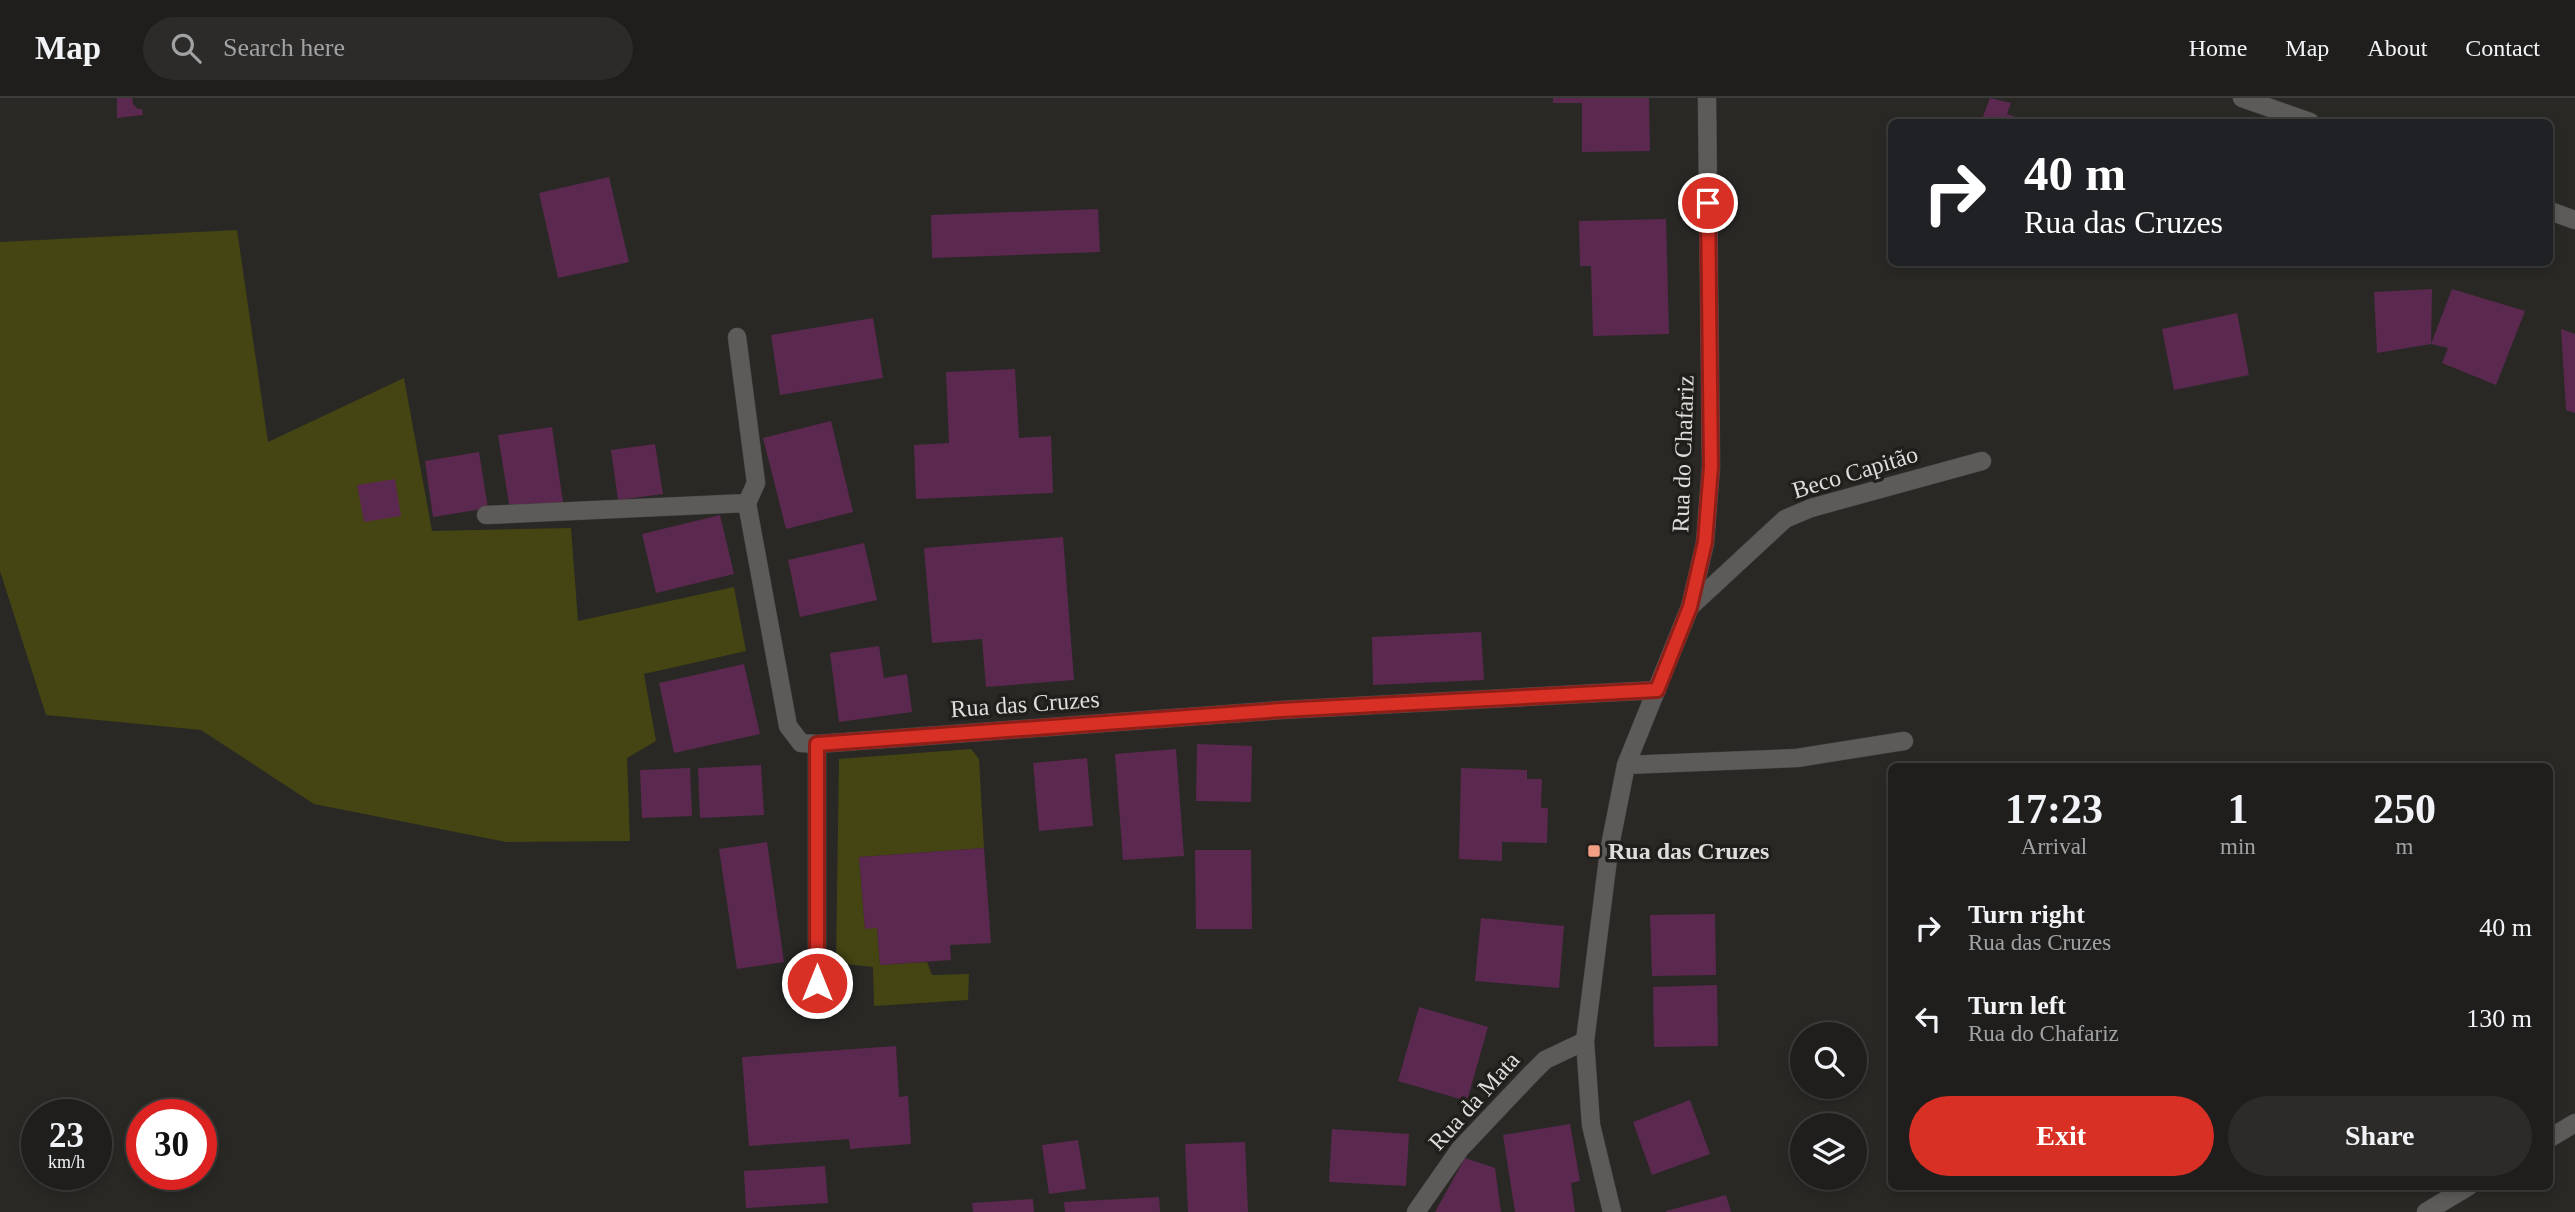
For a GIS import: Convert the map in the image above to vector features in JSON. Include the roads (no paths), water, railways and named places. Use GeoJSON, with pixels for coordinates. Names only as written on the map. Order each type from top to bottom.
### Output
{"type":"FeatureCollection","features":[{"type":"Feature","properties":{"kind":"street","name":"Rua do Chafariz"},"geometry":{"type":"LineString","coordinates":[[1612,1212],[1591,1125],[1585,1041],[1609,851],[1626,765],[1690,607],[1705,542],[1711,467],[1707,98]]}},
{"type":"Feature","properties":{"kind":"street"},"geometry":{"type":"LineString","coordinates":[[2242,98],[2302,119]]}},
{"type":"Feature","properties":{"kind":"street"},"geometry":{"type":"LineString","coordinates":[[2553,212],[2575,220]]}},
{"type":"Feature","properties":{"kind":"street"},"geometry":{"type":"LineString","coordinates":[[737,337],[756,482],[747,503],[788,726],[801,743],[817,744],[817,1009]]}},
{"type":"Feature","properties":{"kind":"street","name":"Beco Capitão"},"geometry":{"type":"LineString","coordinates":[[1690,607],[1785,519],[1811,508],[1982,461]]}},
{"type":"Feature","properties":{"kind":"street"},"geometry":{"type":"LineString","coordinates":[[486,515],[747,503]]}},
{"type":"Feature","properties":{"kind":"street","name":"Rua das Cruzes"},"geometry":{"type":"LineString","coordinates":[[817,744],[1281,710],[1657,690]]}},
{"type":"Feature","properties":{"kind":"street"},"geometry":{"type":"LineString","coordinates":[[1626,765],[1797,758],[1904,741]]}},
{"type":"Feature","properties":{"kind":"street","name":"Rua da Mata"},"geometry":{"type":"LineString","coordinates":[[1416,1212],[1460,1149],[1531,1074],[1545,1060],[1585,1041]]}},
{"type":"Feature","properties":{"kind":"street"},"geometry":{"type":"LineString","coordinates":[[2553,1136],[2575,1123]]}},
{"type":"Feature","properties":{"kind":"street"},"geometry":{"type":"LineString","coordinates":[[2426,1212],[2462,1190]]}},
{"type":"Feature","properties":{"kind":"place","name":"Rua das Cruzes"},"geometry":{"type":"Point","coordinates":[1594,851]}}]}
